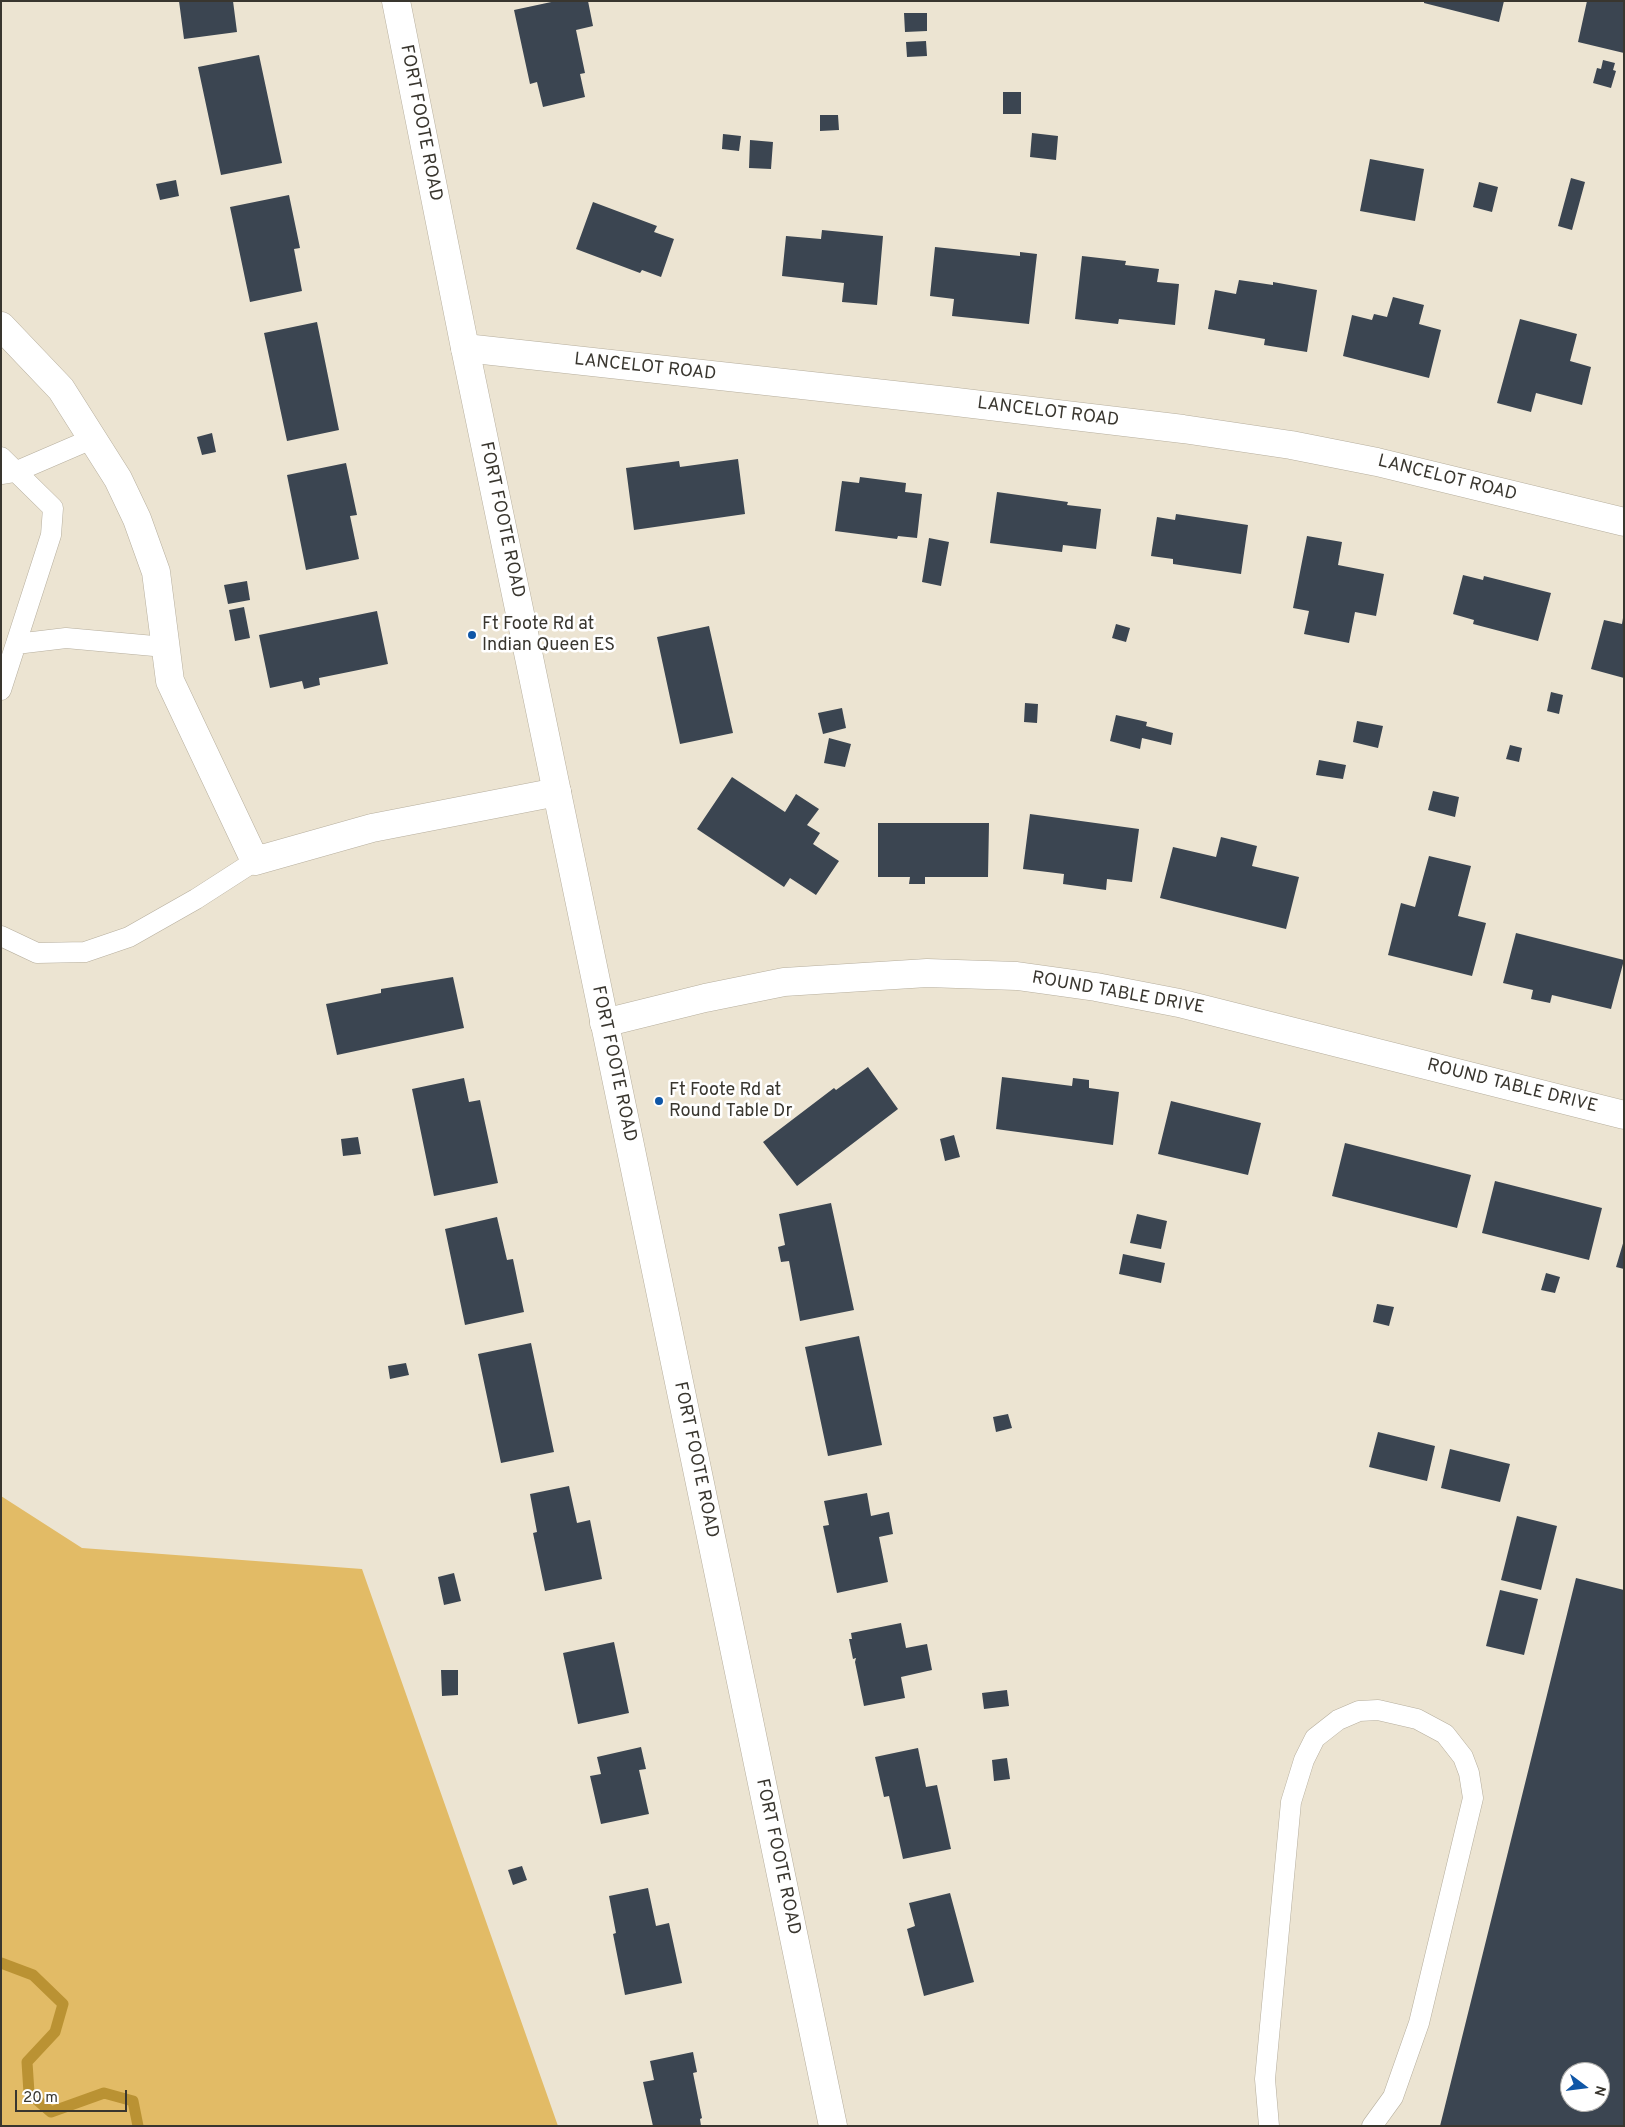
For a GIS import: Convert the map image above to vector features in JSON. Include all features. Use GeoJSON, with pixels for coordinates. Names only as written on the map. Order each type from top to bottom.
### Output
{"type":"FeatureCollection","features":[{"type":"Feature","properties":{"kind":"street","name":"FORT FOOTE ROAD"},"geometry":{"type":"LineString","coordinates":[[396,1],[465,348],[833,2126]]}},
{"type":"Feature","properties":{"kind":"street"},"geometry":{"type":"LineString","coordinates":[[1,326],[61,389],[94,438],[118,479],[137,519],[156,572],[170,681],[255,861],[372,828],[557,792]]}},
{"type":"Feature","properties":{"kind":"street","name":"LANCELOT ROAD"},"geometry":{"type":"LineString","coordinates":[[465,348],[958,402],[1183,429],[1290,445],[1378,462],[1624,522]]}},
{"type":"Feature","properties":{"kind":"street","name":"ROUND TABLE DRIVE"},"geometry":{"type":"LineString","coordinates":[[604,1023],[705,998],[784,982],[927,973],[1017,976],[1096,987],[1179,1003],[1624,1115]]}},
{"type":"Feature","properties":{"kind":"lane"},"geometry":{"type":"LineString","coordinates":[[8,473],[94,438]]}},
{"type":"Feature","properties":{"kind":"lane"},"geometry":{"type":"LineString","coordinates":[[1,457],[8,473],[53,508],[51,536],[1,690]]}},
{"type":"Feature","properties":{"kind":"lane"},"geometry":{"type":"LineString","coordinates":[[16,644],[66,638],[165,647]]}},
{"type":"Feature","properties":{"kind":"lane"},"geometry":{"type":"LineString","coordinates":[[1,936],[37,953],[85,952],[129,936],[196,899],[255,861]]}},
{"type":"Feature","properties":{"kind":"lane"},"geometry":{"type":"LineString","coordinates":[[1270,2126],[1265,2079],[1290,1802],[1304,1760],[1316,1738],[1338,1720],[1359,1711],[1378,1710],[1418,1719],[1445,1734],[1463,1757],[1469,1773],[1473,1798],[1419,2024],[1393,2097],[1372,2126]]}},
{"type":"Feature","properties":{"kind":"shaded area"},"geometry":{"type":"Polygon","coordinates":[[[1,1496],[82,1548],[362,1569],[558,2126],[1,2126],[1,1496]]]}},
{"type":"Feature","properties":{"kind":"building"},"geometry":{"type":"Polygon","coordinates":[[[179,1],[233,1],[237,32],[184,39],[179,1]]]}},
{"type":"Feature","properties":{"kind":"building"},"geometry":{"type":"Polygon","coordinates":[[[556,1],[588,1],[593,26],[576,30],[585,73],[580,74],[585,97],[543,107],[537,82],[530,84],[514,10],[556,1]]]}},
{"type":"Feature","properties":{"kind":"building"},"geometry":{"type":"Polygon","coordinates":[[[1424,1],[1504,1],[1499,22],[1424,3],[1424,1]]]}},
{"type":"Feature","properties":{"kind":"building"},"geometry":{"type":"Polygon","coordinates":[[[1587,1],[1624,1],[1624,53],[1578,42],[1587,1]]]}},
{"type":"Feature","properties":{"kind":"building"},"geometry":{"type":"Polygon","coordinates":[[[904,13],[927,13],[927,31],[905,32],[904,13]]]}},
{"type":"Feature","properties":{"kind":"building"},"geometry":{"type":"Polygon","coordinates":[[[926,41],[927,56],[907,57],[906,42],[926,41]]]}},
{"type":"Feature","properties":{"kind":"building"},"geometry":{"type":"Polygon","coordinates":[[[259,55],[282,163],[221,175],[198,67],[259,55]]]}},
{"type":"Feature","properties":{"kind":"building"},"geometry":{"type":"Polygon","coordinates":[[[1603,60],[1615,63],[1613,70],[1616,71],[1611,88],[1593,83],[1597,68],[1601,69],[1603,60]]]}},
{"type":"Feature","properties":{"kind":"building"},"geometry":{"type":"Polygon","coordinates":[[[1003,92],[1021,92],[1021,114],[1003,114],[1003,92]]]}},
{"type":"Feature","properties":{"kind":"building"},"geometry":{"type":"Polygon","coordinates":[[[820,115],[838,115],[839,130],[820,131],[820,115]]]}},
{"type":"Feature","properties":{"kind":"building"},"geometry":{"type":"Polygon","coordinates":[[[1032,133],[1058,136],[1056,160],[1030,157],[1032,133]]]}},
{"type":"Feature","properties":{"kind":"building"},"geometry":{"type":"Polygon","coordinates":[[[723,134],[741,136],[739,151],[722,149],[723,134]]]}},
{"type":"Feature","properties":{"kind":"building"},"geometry":{"type":"Polygon","coordinates":[[[750,140],[773,142],[771,169],[749,168],[750,140]]]}},
{"type":"Feature","properties":{"kind":"building"},"geometry":{"type":"Polygon","coordinates":[[[1370,159],[1424,169],[1415,221],[1360,211],[1370,159]]]}},
{"type":"Feature","properties":{"kind":"building"},"geometry":{"type":"Polygon","coordinates":[[[1571,178],[1585,182],[1572,230],[1558,226],[1571,178]]]}},
{"type":"Feature","properties":{"kind":"building"},"geometry":{"type":"Polygon","coordinates":[[[176,180],[179,196],[160,200],[156,184],[176,180]]]}},
{"type":"Feature","properties":{"kind":"building"},"geometry":{"type":"Polygon","coordinates":[[[1479,182],[1498,187],[1492,212],[1473,207],[1479,182]]]}},
{"type":"Feature","properties":{"kind":"building"},"geometry":{"type":"Polygon","coordinates":[[[289,195],[300,248],[294,249],[302,291],[250,302],[230,207],[289,195]]]}},
{"type":"Feature","properties":{"kind":"building"},"geometry":{"type":"Polygon","coordinates":[[[593,202],[657,226],[654,232],[674,239],[661,277],[642,270],[640,273],[576,249],[593,202]]]}},
{"type":"Feature","properties":{"kind":"building"},"geometry":{"type":"Polygon","coordinates":[[[822,230],[883,236],[877,305],[842,302],[844,283],[782,276],[786,236],[821,239],[822,230]]]}},
{"type":"Feature","properties":{"kind":"building"},"geometry":{"type":"Polygon","coordinates":[[[935,247],[1020,256],[1020,252],[1037,254],[1029,324],[952,316],[954,299],[930,296],[935,247]]]}},
{"type":"Feature","properties":{"kind":"building"},"geometry":{"type":"Polygon","coordinates":[[[1082,256],[1126,261],[1125,265],[1159,269],[1157,282],[1179,284],[1175,325],[1119,319],[1118,324],[1075,319],[1082,256]]]}},
{"type":"Feature","properties":{"kind":"building"},"geometry":{"type":"Polygon","coordinates":[[[1239,280],[1273,285],[1273,282],[1317,290],[1307,352],[1264,345],[1265,339],[1208,329],[1215,290],[1236,294],[1239,280]]]}},
{"type":"Feature","properties":{"kind":"building"},"geometry":{"type":"Polygon","coordinates":[[[1393,297],[1424,305],[1419,324],[1441,330],[1429,378],[1343,356],[1352,315],[1372,320],[1374,314],[1387,317],[1393,297]]]}},
{"type":"Feature","properties":{"kind":"building"},"geometry":{"type":"Polygon","coordinates":[[[1520,319],[1577,334],[1570,361],[1591,367],[1582,405],[1536,393],[1531,412],[1497,403],[1520,319]]]}},
{"type":"Feature","properties":{"kind":"building"},"geometry":{"type":"Polygon","coordinates":[[[317,322],[339,430],[287,441],[264,333],[317,322]]]}},
{"type":"Feature","properties":{"kind":"building"},"geometry":{"type":"Polygon","coordinates":[[[212,433],[216,452],[202,455],[197,437],[212,433]]]}},
{"type":"Feature","properties":{"kind":"building"},"geometry":{"type":"Polygon","coordinates":[[[738,459],[745,514],[634,530],[626,468],[679,461],[680,467],[738,459]]]}},
{"type":"Feature","properties":{"kind":"building"},"geometry":{"type":"Polygon","coordinates":[[[346,463],[357,515],[350,516],[359,559],[306,570],[287,475],[346,463]]]}},
{"type":"Feature","properties":{"kind":"building"},"geometry":{"type":"Polygon","coordinates":[[[860,477],[906,483],[905,492],[922,494],[917,538],[898,536],[897,539],[835,531],[842,481],[859,483],[860,477]]]}},
{"type":"Feature","properties":{"kind":"building"},"geometry":{"type":"Polygon","coordinates":[[[997,492],[1068,502],[1067,505],[1101,509],[1096,549],[1063,545],[1062,552],[990,543],[997,492]]]}},
{"type":"Feature","properties":{"kind":"building"},"geometry":{"type":"Polygon","coordinates":[[[1176,514],[1248,525],[1241,574],[1173,564],[1173,559],[1151,556],[1157,517],[1175,520],[1176,514]]]}},
{"type":"Feature","properties":{"kind":"building"},"geometry":{"type":"Polygon","coordinates":[[[1307,536],[1342,542],[1338,565],[1384,574],[1376,616],[1355,612],[1349,643],[1304,634],[1309,611],[1293,608],[1307,536]]]}},
{"type":"Feature","properties":{"kind":"building"},"geometry":{"type":"Polygon","coordinates":[[[929,538],[949,542],[941,586],[922,582],[929,538]]]}},
{"type":"Feature","properties":{"kind":"building"},"geometry":{"type":"Polygon","coordinates":[[[1463,575],[1483,580],[1484,576],[1551,593],[1538,641],[1473,624],[1474,620],[1453,614],[1463,575]]]}},
{"type":"Feature","properties":{"kind":"building"},"geometry":{"type":"Polygon","coordinates":[[[247,581],[250,600],[228,604],[224,585],[247,581]]]}},
{"type":"Feature","properties":{"kind":"building"},"geometry":{"type":"Polygon","coordinates":[[[244,607],[250,638],[235,641],[229,610],[244,607]]]}},
{"type":"Feature","properties":{"kind":"building"},"geometry":{"type":"Polygon","coordinates":[[[377,611],[388,664],[319,678],[320,685],[304,689],[302,681],[270,688],[259,635],[377,611]]]}},
{"type":"Feature","properties":{"kind":"building"},"geometry":{"type":"Polygon","coordinates":[[[1623,618],[1624,678],[1591,669],[1604,620],[1622,624],[1623,618]]]}},
{"type":"Feature","properties":{"kind":"building"},"geometry":{"type":"Polygon","coordinates":[[[1116,624],[1130,628],[1126,642],[1112,638],[1116,624]]]}},
{"type":"Feature","properties":{"kind":"building"},"geometry":{"type":"Polygon","coordinates":[[[709,626],[733,733],[680,744],[657,637],[709,626]]]}},
{"type":"Feature","properties":{"kind":"building"},"geometry":{"type":"Polygon","coordinates":[[[1551,692],[1563,695],[1559,714],[1547,711],[1551,692]]]}},
{"type":"Feature","properties":{"kind":"building"},"geometry":{"type":"Polygon","coordinates":[[[1025,703],[1038,704],[1037,723],[1024,722],[1025,703]]]}},
{"type":"Feature","properties":{"kind":"building"},"geometry":{"type":"Polygon","coordinates":[[[842,708],[846,728],[823,734],[818,713],[842,708]]]}},
{"type":"Feature","properties":{"kind":"building"},"geometry":{"type":"Polygon","coordinates":[[[1116,715],[1147,722],[1146,726],[1173,733],[1171,745],[1142,738],[1140,749],[1110,741],[1116,715]]]}},
{"type":"Feature","properties":{"kind":"building"},"geometry":{"type":"Polygon","coordinates":[[[1357,721],[1383,726],[1378,748],[1353,742],[1357,721]]]}},
{"type":"Feature","properties":{"kind":"building"},"geometry":{"type":"Polygon","coordinates":[[[829,738],[851,744],[845,767],[824,763],[829,738]]]}},
{"type":"Feature","properties":{"kind":"building"},"geometry":{"type":"Polygon","coordinates":[[[1510,745],[1522,748],[1519,762],[1506,759],[1510,745]]]}},
{"type":"Feature","properties":{"kind":"building"},"geometry":{"type":"Polygon","coordinates":[[[1319,760],[1346,765],[1343,779],[1316,775],[1319,760]]]}},
{"type":"Feature","properties":{"kind":"building"},"geometry":{"type":"Polygon","coordinates":[[[732,777],[785,812],[796,794],[819,809],[807,825],[820,833],[813,844],[839,861],[816,895],[790,878],[784,887],[697,829],[732,777]]]}},
{"type":"Feature","properties":{"kind":"building"},"geometry":{"type":"Polygon","coordinates":[[[1433,791],[1459,797],[1455,817],[1428,810],[1433,791]]]}},
{"type":"Feature","properties":{"kind":"building"},"geometry":{"type":"Polygon","coordinates":[[[1030,814],[1139,829],[1132,882],[1107,879],[1106,890],[1063,884],[1064,874],[1023,869],[1030,814]]]}},
{"type":"Feature","properties":{"kind":"building"},"geometry":{"type":"Polygon","coordinates":[[[878,823],[989,823],[988,877],[925,877],[925,884],[909,884],[910,877],[878,877],[878,823]]]}},
{"type":"Feature","properties":{"kind":"building"},"geometry":{"type":"Polygon","coordinates":[[[1221,837],[1257,846],[1252,866],[1299,877],[1286,929],[1160,898],[1173,847],[1216,857],[1221,837]]]}},
{"type":"Feature","properties":{"kind":"building"},"geometry":{"type":"Polygon","coordinates":[[[1429,856],[1471,866],[1458,916],[1486,923],[1472,976],[1388,955],[1401,903],[1415,907],[1429,856]]]}},
{"type":"Feature","properties":{"kind":"building"},"geometry":{"type":"Polygon","coordinates":[[[1516,933],[1624,960],[1611,1009],[1552,995],[1550,1003],[1531,999],[1533,990],[1503,983],[1516,933]]]}},
{"type":"Feature","properties":{"kind":"building"},"geometry":{"type":"Polygon","coordinates":[[[453,977],[464,1028],[337,1055],[326,1004],[381,993],[381,989],[453,977]]]}},
{"type":"Feature","properties":{"kind":"building"},"geometry":{"type":"Polygon","coordinates":[[[868,1067],[898,1109],[797,1186],[763,1142],[834,1088],[836,1090],[868,1067]]]}},
{"type":"Feature","properties":{"kind":"building"},"geometry":{"type":"Polygon","coordinates":[[[1002,1077],[1072,1086],[1073,1078],[1089,1080],[1089,1088],[1119,1092],[1113,1145],[996,1129],[1002,1077]]]}},
{"type":"Feature","properties":{"kind":"building"},"geometry":{"type":"Polygon","coordinates":[[[464,1078],[469,1102],[480,1100],[498,1183],[434,1196],[412,1089],[464,1078]]]}},
{"type":"Feature","properties":{"kind":"building"},"geometry":{"type":"Polygon","coordinates":[[[1171,1101],[1261,1123],[1248,1175],[1158,1154],[1171,1101]]]}},
{"type":"Feature","properties":{"kind":"building"},"geometry":{"type":"Polygon","coordinates":[[[954,1135],[960,1157],[945,1161],[940,1139],[954,1135]]]}},
{"type":"Feature","properties":{"kind":"building"},"geometry":{"type":"Polygon","coordinates":[[[358,1137],[361,1154],[343,1156],[341,1139],[358,1137]]]}},
{"type":"Feature","properties":{"kind":"building"},"geometry":{"type":"Polygon","coordinates":[[[1345,1143],[1471,1175],[1457,1228],[1332,1196],[1345,1143]]]}},
{"type":"Feature","properties":{"kind":"building"},"geometry":{"type":"Polygon","coordinates":[[[1495,1181],[1602,1208],[1589,1260],[1482,1233],[1495,1181]]]}},
{"type":"Feature","properties":{"kind":"building"},"geometry":{"type":"Polygon","coordinates":[[[831,1203],[854,1310],[800,1321],[789,1261],[781,1262],[778,1247],[785,1245],[779,1214],[831,1203]]]}},
{"type":"Feature","properties":{"kind":"building"},"geometry":{"type":"Polygon","coordinates":[[[1137,1214],[1167,1221],[1161,1249],[1130,1243],[1137,1214]]]}},
{"type":"Feature","properties":{"kind":"building"},"geometry":{"type":"Polygon","coordinates":[[[497,1217],[507,1260],[513,1259],[524,1312],[465,1325],[445,1229],[497,1217]]]}},
{"type":"Feature","properties":{"kind":"building"},"geometry":{"type":"Polygon","coordinates":[[[1624,1240],[1624,1269],[1616,1267],[1624,1240]]]}},
{"type":"Feature","properties":{"kind":"building"},"geometry":{"type":"Polygon","coordinates":[[[1123,1254],[1165,1263],[1161,1283],[1119,1274],[1123,1254]]]}},
{"type":"Feature","properties":{"kind":"building"},"geometry":{"type":"Polygon","coordinates":[[[1546,1273],[1560,1277],[1555,1293],[1541,1290],[1546,1273]]]}},
{"type":"Feature","properties":{"kind":"building"},"geometry":{"type":"Polygon","coordinates":[[[1377,1304],[1394,1307],[1389,1326],[1373,1322],[1377,1304]]]}},
{"type":"Feature","properties":{"kind":"building"},"geometry":{"type":"Polygon","coordinates":[[[859,1336],[882,1445],[828,1456],[805,1347],[859,1336]]]}},
{"type":"Feature","properties":{"kind":"building"},"geometry":{"type":"Polygon","coordinates":[[[531,1343],[554,1452],[501,1463],[478,1354],[531,1343]]]}},
{"type":"Feature","properties":{"kind":"building"},"geometry":{"type":"Polygon","coordinates":[[[406,1363],[409,1375],[390,1379],[388,1366],[406,1363]]]}},
{"type":"Feature","properties":{"kind":"building"},"geometry":{"type":"Polygon","coordinates":[[[1008,1414],[1012,1428],[996,1432],[993,1417],[1008,1414]]]}},
{"type":"Feature","properties":{"kind":"building"},"geometry":{"type":"Polygon","coordinates":[[[1378,1432],[1435,1446],[1427,1481],[1369,1467],[1378,1432]]]}},
{"type":"Feature","properties":{"kind":"building"},"geometry":{"type":"Polygon","coordinates":[[[1450,1449],[1510,1464],[1500,1502],[1441,1488],[1450,1449]]]}},
{"type":"Feature","properties":{"kind":"building"},"geometry":{"type":"Polygon","coordinates":[[[569,1486],[577,1523],[590,1520],[602,1579],[545,1591],[533,1533],[537,1532],[530,1494],[569,1486]]]}},
{"type":"Feature","properties":{"kind":"building"},"geometry":{"type":"Polygon","coordinates":[[[867,1493],[871,1516],[889,1512],[893,1534],[879,1537],[888,1582],[837,1593],[823,1526],[829,1525],[824,1501],[867,1493]]]}},
{"type":"Feature","properties":{"kind":"building"},"geometry":{"type":"Polygon","coordinates":[[[1517,1516],[1557,1526],[1541,1590],[1501,1580],[1517,1516]]]}},
{"type":"Feature","properties":{"kind":"building"},"geometry":{"type":"Polygon","coordinates":[[[454,1573],[461,1601],[444,1605],[438,1577],[454,1573]]]}},
{"type":"Feature","properties":{"kind":"building"},"geometry":{"type":"Polygon","coordinates":[[[1576,1578],[1624,1590],[1624,2126],[1440,2126],[1576,1578]]]}},
{"type":"Feature","properties":{"kind":"building"},"geometry":{"type":"Polygon","coordinates":[[[1500,1590],[1538,1599],[1524,1655],[1486,1646],[1500,1590]]]}},
{"type":"Feature","properties":{"kind":"building"},"geometry":{"type":"Polygon","coordinates":[[[901,1623],[906,1648],[927,1644],[932,1670],[901,1677],[905,1698],[864,1706],[855,1662],[856,1658],[853,1659],[849,1639],[852,1639],[851,1633],[901,1623]]]}},
{"type":"Feature","properties":{"kind":"building"},"geometry":{"type":"Polygon","coordinates":[[[614,1642],[629,1713],[578,1724],[563,1653],[614,1642]]]}},
{"type":"Feature","properties":{"kind":"building"},"geometry":{"type":"Polygon","coordinates":[[[441,1670],[458,1670],[458,1695],[442,1696],[441,1670]]]}},
{"type":"Feature","properties":{"kind":"building"},"geometry":{"type":"Polygon","coordinates":[[[1007,1690],[1009,1706],[984,1709],[982,1693],[1007,1690]]]}},
{"type":"Feature","properties":{"kind":"building"},"geometry":{"type":"Polygon","coordinates":[[[641,1747],[646,1769],[639,1770],[649,1814],[601,1824],[590,1776],[601,1774],[597,1757],[641,1747]]]}},
{"type":"Feature","properties":{"kind":"building"},"geometry":{"type":"Polygon","coordinates":[[[918,1748],[926,1787],[937,1785],[951,1849],[903,1859],[889,1796],[884,1797],[875,1757],[918,1748]]]}},
{"type":"Feature","properties":{"kind":"building"},"geometry":{"type":"Polygon","coordinates":[[[1007,1758],[1010,1779],[994,1781],[992,1760],[1007,1758]]]}},
{"type":"Feature","properties":{"kind":"building"},"geometry":{"type":"Polygon","coordinates":[[[522,1866],[527,1880],[513,1885],[508,1870],[522,1866]]]}},
{"type":"Feature","properties":{"kind":"building"},"geometry":{"type":"Polygon","coordinates":[[[648,1888],[656,1926],[669,1923],[682,1983],[625,1995],[613,1934],[616,1933],[609,1896],[648,1888]]]}},
{"type":"Feature","properties":{"kind":"building"},"geometry":{"type":"Polygon","coordinates":[[[950,1893],[974,1982],[924,1996],[907,1929],[915,1926],[909,1903],[950,1893]]]}},
{"type":"Feature","properties":{"kind":"building"},"geometry":{"type":"Polygon","coordinates":[[[693,2052],[697,2072],[693,2073],[702,2118],[700,2119],[701,2126],[653,2126],[643,2082],[654,2080],[650,2061],[693,2052]]]}},
{"type":"Feature","properties":{"kind":"waterway"},"geometry":{"type":"LineString","coordinates":[[1,1963],[33,1975],[63,2004],[55,2032],[27,2062],[29,2093],[51,2112],[104,2093],[133,2101],[138,2126]]}},
{"type":"Feature","properties":{"kind":"place","name":"Ft Foote Rd at Indian Queen ES"},"geometry":{"type":"Point","coordinates":[472,635]}},
{"type":"Feature","properties":{"kind":"place","name":"Ft Foote Rd at Round Table Dr"},"geometry":{"type":"Point","coordinates":[659,1101]}}]}
